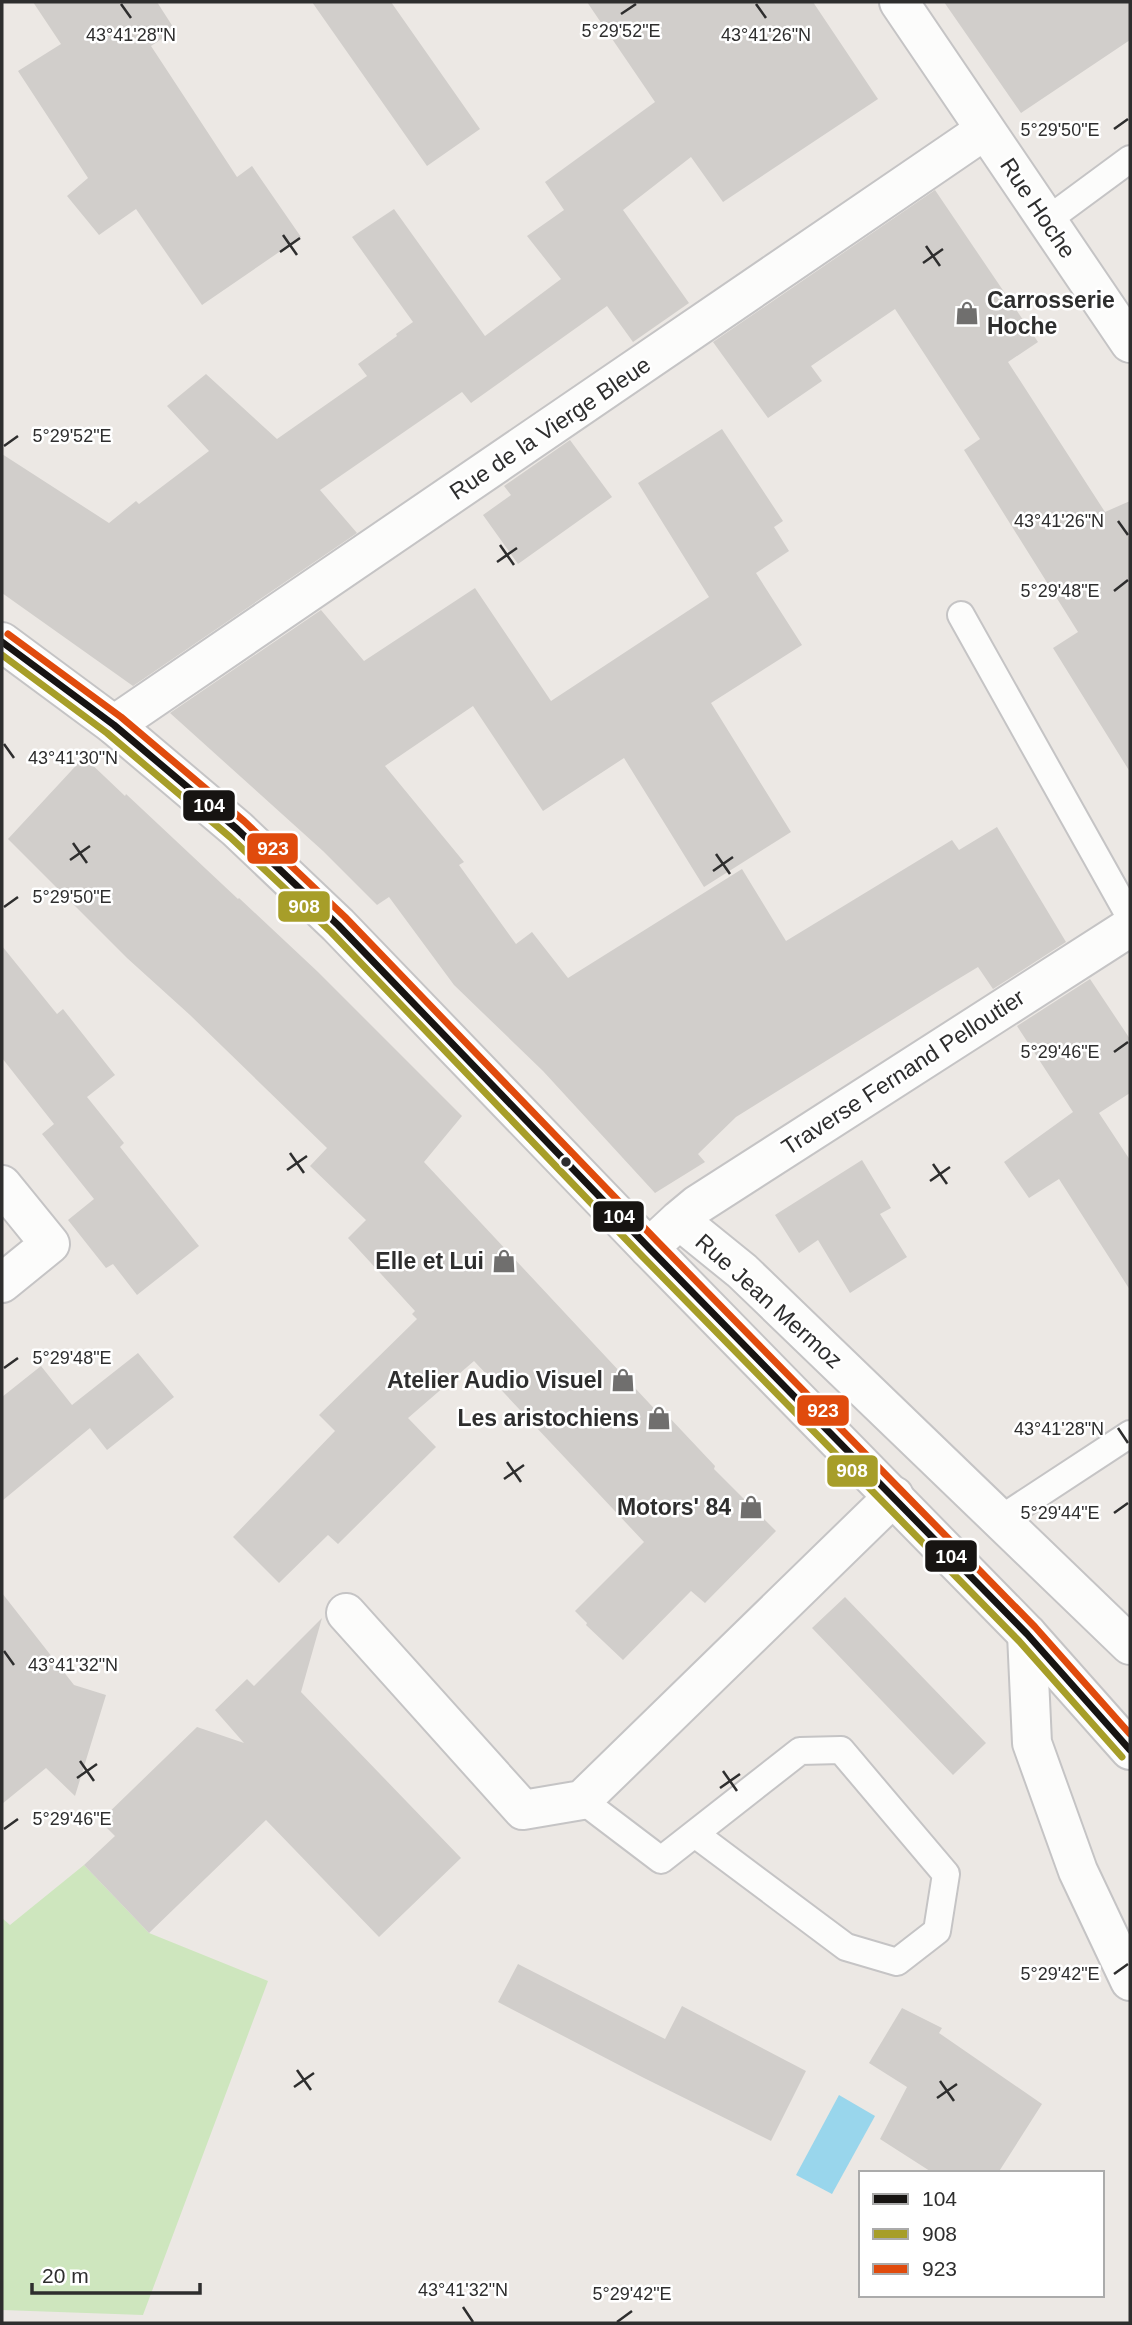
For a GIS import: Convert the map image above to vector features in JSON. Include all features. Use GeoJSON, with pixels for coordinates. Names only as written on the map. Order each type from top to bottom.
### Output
{"type":"FeatureCollection","features":[{"type":"Feature","properties":{"kind":"street","name":"Rue Hoche"},"geometry":{"type":"LineString","coordinates":[[899,2],[1130,343]]}},
{"type":"Feature","properties":{"kind":"street","name":"Rue de la Vierge Bleue"},"geometry":{"type":"LineString","coordinates":[[114,725],[985,130]]}},
{"type":"Feature","properties":{"kind":"street"},"geometry":{"type":"LineString","coordinates":[[2,642],[114,725],[237,829],[338,925],[1027,1634],[1130,1751]]}},
{"type":"Feature","properties":{"kind":"street","name":"Traverse Fernand Pelloutier"},"geometry":{"type":"LineString","coordinates":[[678,1220],[696,1205],[1130,927]]}},
{"type":"Feature","properties":{"kind":"street"},"geometry":{"type":"LineString","coordinates":[[2,1185],[50,1244],[2,1283]]}},
{"type":"Feature","properties":{"kind":"street","name":"Rue Jean Mermoz"},"geometry":{"type":"LineString","coordinates":[[649,1248],[678,1220],[742,1271],[1130,1645]]}},
{"type":"Feature","properties":{"kind":"street"},"geometry":{"type":"LineString","coordinates":[[345,1613],[523,1810],[582,1800],[894,1496]]}},
{"type":"Feature","properties":{"kind":"street"},"geometry":{"type":"LineString","coordinates":[[1027,1634],[1032,1743],[1078,1871],[1130,1981]]}},
{"type":"Feature","properties":{"kind":"lane"},"geometry":{"type":"LineString","coordinates":[[1046,221],[1130,159]]}},
{"type":"Feature","properties":{"kind":"lane"},"geometry":{"type":"LineString","coordinates":[[961,615],[1130,918]]}},
{"type":"Feature","properties":{"kind":"lane"},"geometry":{"type":"LineString","coordinates":[[999,1520],[1130,1434]]}},
{"type":"Feature","properties":{"kind":"lane"},"geometry":{"type":"LineString","coordinates":[[582,1800],[661,1860],[800,1751],[841,1750],[946,1874],[937,1931],[897,1962],[846,1947],[695,1834]]}},
{"type":"Feature","properties":{"kind":"green space"},"geometry":{"type":"Polygon","coordinates":[[[84,1865],[149,1933],[268,1981],[143,2315],[2,2310],[2,1918],[10,1925],[84,1865]]]}},
{"type":"Feature","properties":{"kind":"water"},"geometry":{"type":"Polygon","coordinates":[[[839,2095],[875,2116],[832,2194],[796,2175],[839,2095]]]}},
{"type":"Feature","properties":{"kind":"building"},"geometry":{"type":"Polygon","coordinates":[[[33,2],[157,2],[175,30],[151,46],[237,177],[252,166],[301,237],[202,305],[136,209],[99,235],[67,196],[88,178],[18,71],[61,44],[33,2]]]}},
{"type":"Feature","properties":{"kind":"building"},"geometry":{"type":"Polygon","coordinates":[[[312,2],[391,2],[480,129],[427,166],[312,2]]]}},
{"type":"Feature","properties":{"kind":"building"},"geometry":{"type":"Polygon","coordinates":[[[587,2],[813,2],[878,99],[723,202],[691,157],[623,210],[689,303],[633,342],[607,306],[471,403],[462,392],[320,490],[357,533],[133,686],[2,593],[2,454],[109,523],[136,501],[139,504],[209,451],[167,406],[206,374],[277,439],[367,376],[358,364],[413,322],[352,237],[394,209],[485,336],[561,279],[527,236],[564,210],[545,182],[655,102],[587,2]]]}},
{"type":"Feature","properties":{"kind":"building"},"geometry":{"type":"Polygon","coordinates":[[[944,2],[1130,2],[1130,40],[1021,113],[944,2]]]}},
{"type":"Feature","properties":{"kind":"building"},"geometry":{"type":"Polygon","coordinates":[[[935,190],[1038,342],[1008,362],[1105,512],[1130,501],[1130,772],[1053,648],[1078,632],[964,450],[980,439],[895,309],[811,366],[822,381],[768,418],[713,342],[935,190]]]}},
{"type":"Feature","properties":{"kind":"building"},"geometry":{"type":"Polygon","coordinates":[[[722,429],[783,521],[774,527],[789,551],[756,573],[802,645],[711,703],[791,832],[704,887],[624,758],[543,811],[473,706],[385,766],[464,862],[459,865],[516,944],[532,932],[568,978],[742,869],[786,941],[952,840],[959,850],[997,827],[1066,942],[993,989],[978,967],[940,990],[736,1117],[698,1154],[705,1162],[655,1193],[543,1071],[454,985],[389,897],[377,905],[323,851],[170,713],[321,610],[364,661],[475,588],[551,701],[709,597],[638,483],[722,429]]]}},
{"type":"Feature","properties":{"kind":"building"},"geometry":{"type":"Polygon","coordinates":[[[570,440],[612,497],[518,564],[483,515],[511,495],[504,486],[570,440]]]}},
{"type":"Feature","properties":{"kind":"building"},"geometry":{"type":"Polygon","coordinates":[[[84,757],[318,972],[462,1116],[424,1162],[663,1418],[667,1415],[715,1466],[714,1469],[776,1531],[705,1603],[691,1591],[623,1660],[575,1611],[644,1542],[474,1361],[408,1418],[436,1447],[338,1544],[328,1535],[279,1583],[233,1537],[335,1431],[319,1415],[417,1319],[412,1314],[415,1311],[348,1238],[366,1220],[310,1166],[327,1148],[127,958],[8,839],[84,757]]]}},
{"type":"Feature","properties":{"kind":"building"},"geometry":{"type":"Polygon","coordinates":[[[2,946],[57,1014],[63,1009],[115,1075],[87,1097],[124,1143],[120,1147],[199,1246],[137,1295],[113,1264],[106,1268],[68,1220],[94,1199],[42,1134],[54,1124],[2,1058],[2,946]]]}},
{"type":"Feature","properties":{"kind":"building"},"geometry":{"type":"Polygon","coordinates":[[[1090,979],[1130,1039],[1130,1093],[1099,1113],[1130,1160],[1130,1290],[1059,1179],[1029,1198],[1004,1162],[1073,1112],[1017,1026],[1090,979]]]}},
{"type":"Feature","properties":{"kind":"building"},"geometry":{"type":"Polygon","coordinates":[[[862,1160],[891,1208],[880,1214],[907,1257],[850,1293],[818,1240],[799,1253],[775,1215],[862,1160]]]}},
{"type":"Feature","properties":{"kind":"building"},"geometry":{"type":"Polygon","coordinates":[[[138,1353],[174,1397],[107,1450],[90,1428],[2,1501],[2,1397],[41,1366],[72,1405],[138,1353]]]}},
{"type":"Feature","properties":{"kind":"building"},"geometry":{"type":"Polygon","coordinates":[[[2,1593],[74,1685],[106,1695],[75,1796],[46,1768],[2,1804],[2,1593]]]}},
{"type":"Feature","properties":{"kind":"building"},"geometry":{"type":"Polygon","coordinates":[[[845,1597],[986,1743],[953,1775],[812,1628],[845,1597]]]}},
{"type":"Feature","properties":{"kind":"building"},"geometry":{"type":"Polygon","coordinates":[[[322,1618],[301,1692],[461,1858],[379,1937],[266,1820],[149,1933],[84,1865],[115,1836],[100,1821],[197,1727],[244,1743],[215,1710],[247,1679],[254,1686],[322,1618]]]}},
{"type":"Feature","properties":{"kind":"building"},"geometry":{"type":"Polygon","coordinates":[[[518,1964],[665,2039],[682,2006],[806,2071],[771,2141],[498,2002],[518,1964]]]}},
{"type":"Feature","properties":{"kind":"building"},"geometry":{"type":"Polygon","coordinates":[[[902,2008],[942,2028],[939,2033],[1042,2104],[999,2171],[930,2171],[880,2139],[907,2087],[869,2063],[902,2008]]]}},
{"type":"Feature","properties":{"kind":"transit line","name":"923"},"geometry":{"type":"LineString","coordinates":[[8,634],[121,717],[244,821],[345,917],[1035,1627],[1130,1734]]}},
{"type":"Feature","properties":{"kind":"transit line","name":"104"},"geometry":{"type":"LineString","coordinates":[[2,642],[114,725],[237,829],[338,925],[1027,1634],[1130,1750]]}},
{"type":"Feature","properties":{"kind":"transit line","name":"908"},"geometry":{"type":"LineString","coordinates":[[2,655],[107,733],[230,837],[331,932],[641,1255],[1019,1641],[1122,1757]]}},
{"type":"Feature","properties":{"kind":"place","name":"Carrosserie Hoche"},"geometry":{"type":"Point","coordinates":[967,313]}},
{"type":"Feature","properties":{"kind":"place","name":"Elle et Lui"},"geometry":{"type":"Point","coordinates":[504,1261]}},
{"type":"Feature","properties":{"kind":"place","name":"Atelier Audio Visuel"},"geometry":{"type":"Point","coordinates":[623,1380]}},
{"type":"Feature","properties":{"kind":"place","name":"Les aristochiens"},"geometry":{"type":"Point","coordinates":[659,1418]}},
{"type":"Feature","properties":{"kind":"place","name":"Motors' 84"},"geometry":{"type":"Point","coordinates":[751,1507]}}]}
